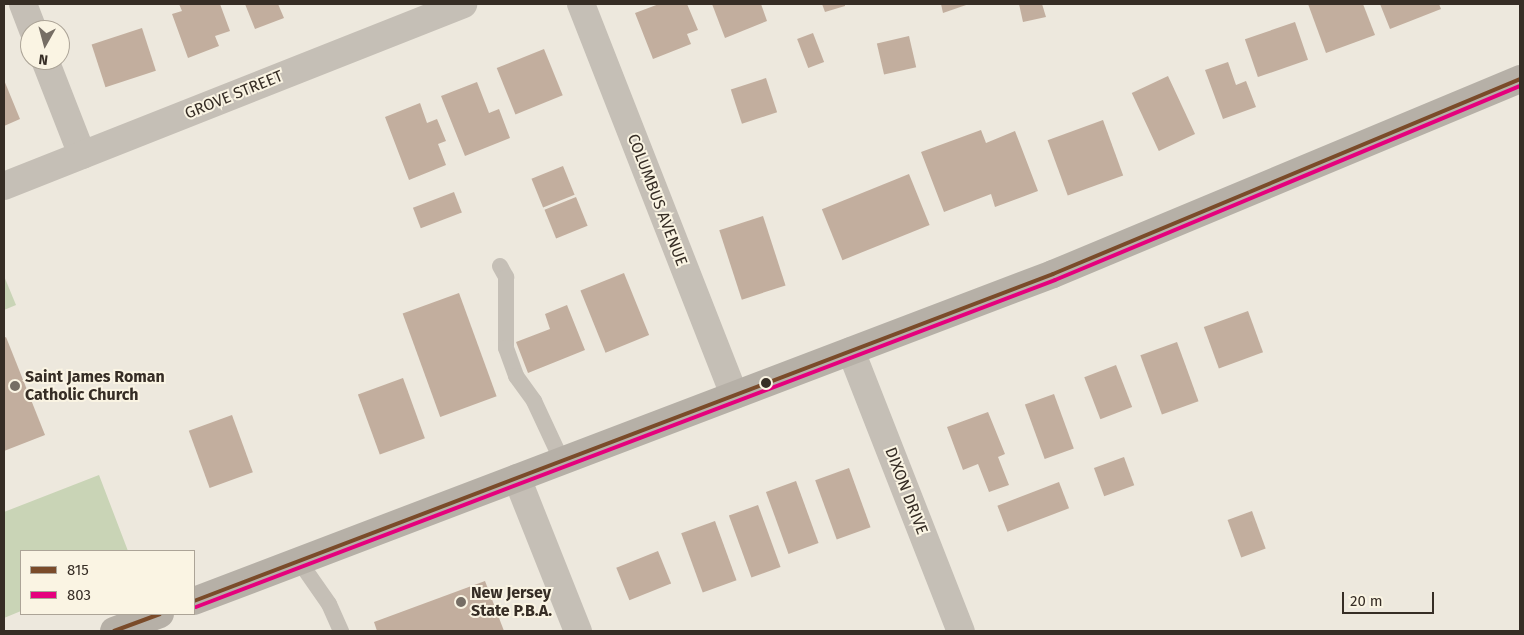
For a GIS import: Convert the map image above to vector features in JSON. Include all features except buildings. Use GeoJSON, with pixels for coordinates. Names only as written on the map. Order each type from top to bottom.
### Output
{"type":"FeatureCollection","features":[{"type":"Feature","properties":{"kind":"main road"},"geometry":{"type":"LineString","coordinates":[[195,600],[518,478],[1119,247],[1520,79]]}},
{"type":"Feature","properties":{"kind":"main road"},"geometry":{"type":"LineString","coordinates":[[114,631],[155,621]]}},
{"type":"Feature","properties":{"kind":"street"},"geometry":{"type":"LineString","coordinates":[[23,4],[29,20]]}},
{"type":"Feature","properties":{"kind":"street","name":"GROVE STREET"},"geometry":{"type":"LineString","coordinates":[[4,186],[463,4]]}},
{"type":"Feature","properties":{"kind":"street","name":"COLUMBUS AVENUE"},"geometry":{"type":"LineString","coordinates":[[581,4],[734,395]]}},
{"type":"Feature","properties":{"kind":"street"},"geometry":{"type":"LineString","coordinates":[[49,70],[82,155]]}},
{"type":"Feature","properties":{"kind":"street","name":"DIXON DRIVE"},"geometry":{"type":"LineString","coordinates":[[850,351],[961,631]]}},
{"type":"Feature","properties":{"kind":"street"},"geometry":{"type":"LineString","coordinates":[[518,478],[578,631]]}},
{"type":"Feature","properties":{"kind":"lane"},"geometry":{"type":"LineString","coordinates":[[500,266],[506,277],[506,348],[516,376],[534,401],[562,461]]}},
{"type":"Feature","properties":{"kind":"lane"},"geometry":{"type":"LineString","coordinates":[[298,561],[329,604],[341,631]]}},
{"type":"Feature","properties":{"kind":"green space"},"geometry":{"type":"Polygon","coordinates":[[[4,276],[16,305],[4,310],[4,276]]]}},
{"type":"Feature","properties":{"kind":"green space"},"geometry":{"type":"Polygon","coordinates":[[[99,475],[128,550],[20,550],[20,611],[4,618],[4,512],[99,475]]]}},
{"type":"Feature","properties":{"kind":"transit line","name":"815"},"geometry":{"type":"LineString","coordinates":[[195,601],[1053,274],[1520,79]]}},
{"type":"Feature","properties":{"kind":"transit line","name":"803"},"geometry":{"type":"LineString","coordinates":[[196,607],[1055,280],[1520,86]]}},
{"type":"Feature","properties":{"kind":"transit line","name":"815"},"geometry":{"type":"LineString","coordinates":[[114,631],[157,615]]}},
{"type":"Feature","properties":{"kind":"place","name":"Saint James Roman Catholic Church"},"geometry":{"type":"Point","coordinates":[15,386]}},
{"type":"Feature","properties":{"kind":"place","name":"New Jersey State P.B.A."},"geometry":{"type":"Point","coordinates":[461,602]}}]}
